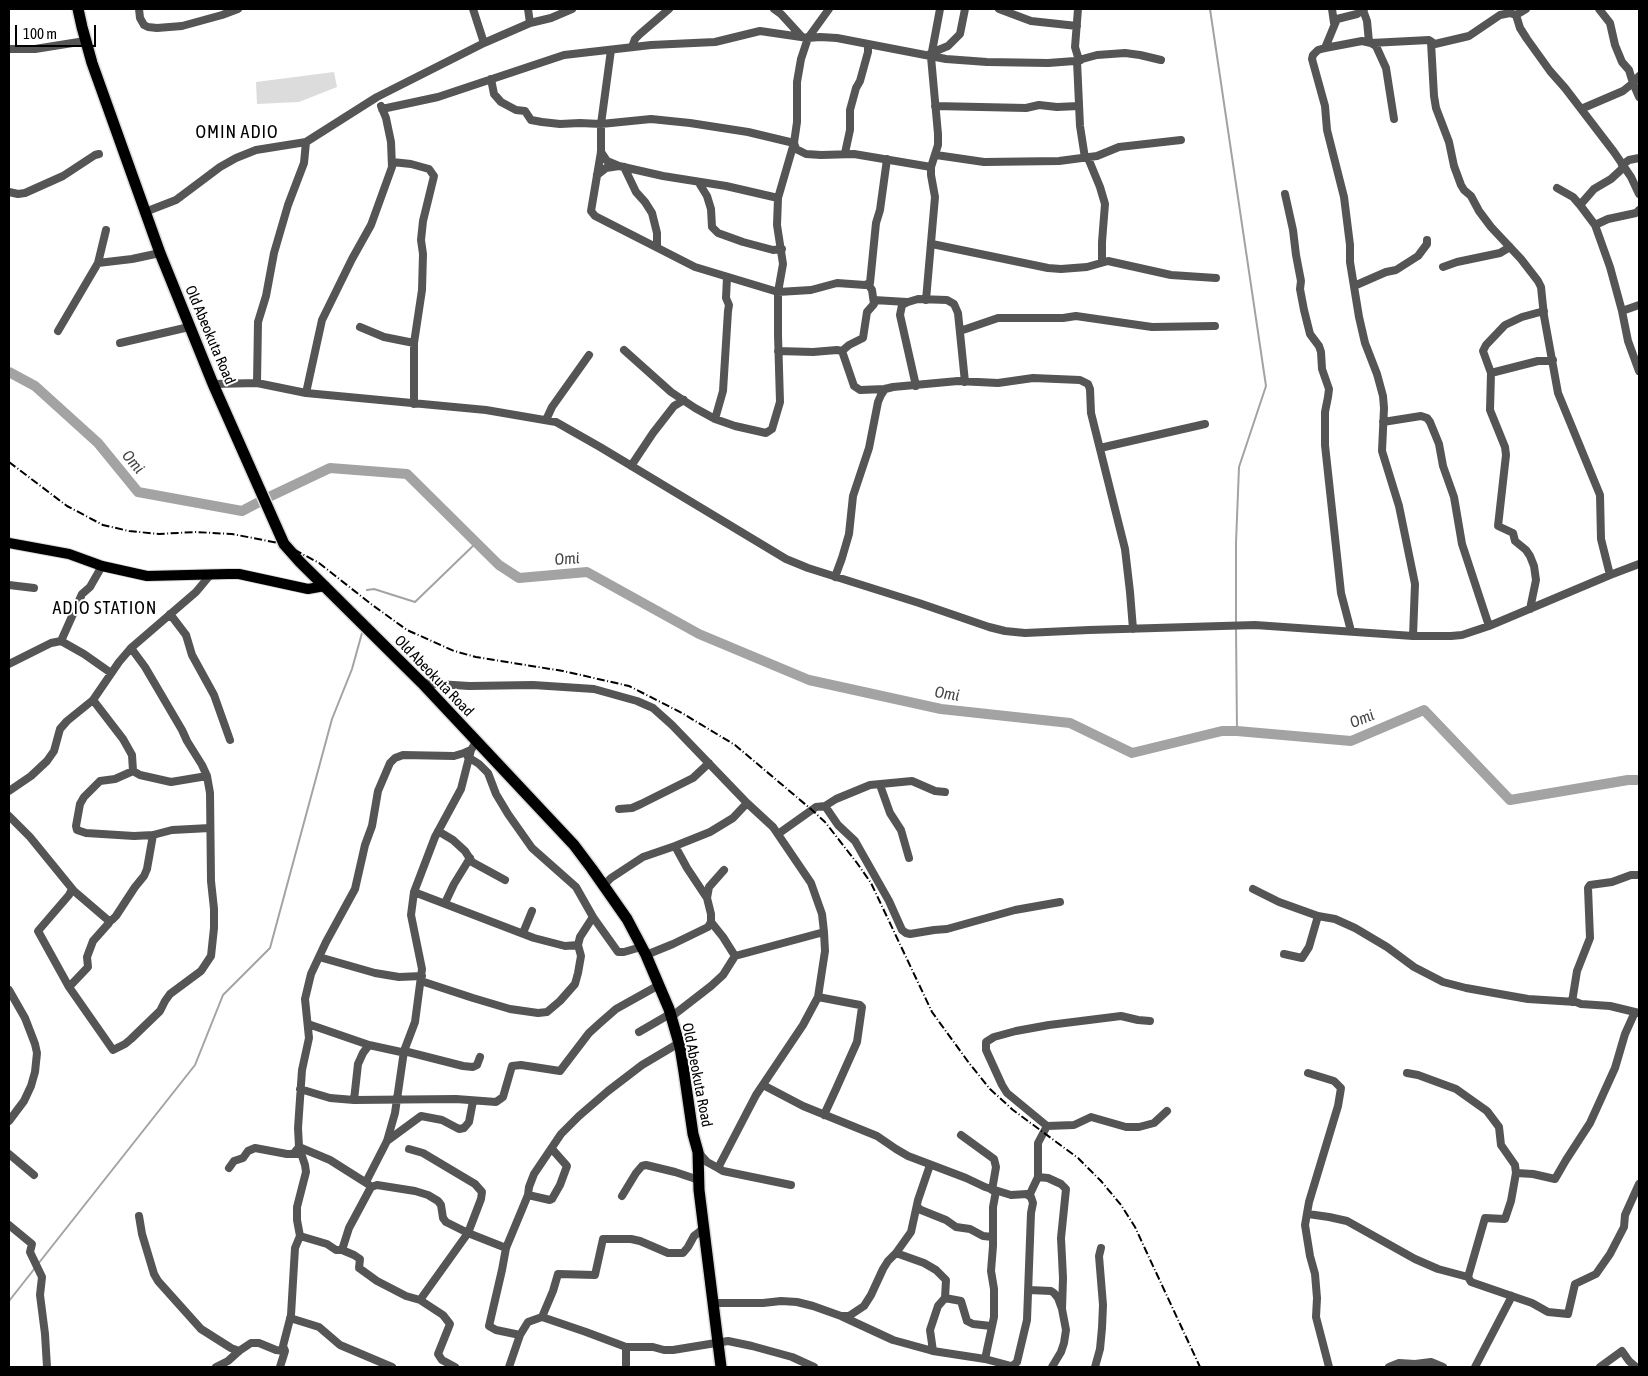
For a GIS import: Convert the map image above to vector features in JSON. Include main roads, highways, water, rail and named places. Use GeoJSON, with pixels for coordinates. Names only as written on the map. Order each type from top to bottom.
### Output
{"type":"FeatureCollection","features":[{"type":"Feature","properties":{"kind":"highway","name":"Old Abeokuta Road"},"geometry":{"type":"LineString","coordinates":[[78,9],[85,40],[124,157],[160,253],[213,384],[284,544],[422,683],[472,750],[574,845],[627,919],[643,951],[659,985],[679,1043],[692,1134],[698,1152],[704,1228],[721,1367]]}},
{"type":"Feature","properties":{"kind":"main road"},"geometry":{"type":"LineString","coordinates":[[9,543],[69,554],[102,566],[147,576],[239,574],[308,589],[325,586]]}},
{"type":"Feature","properties":{"kind":"waterway"},"geometry":{"type":"LineString","coordinates":[[1210,9],[1266,386],[1239,467],[1236,543],[1236,623]]}},
{"type":"Feature","properties":{"kind":"waterway","name":"Omi"},"geometry":{"type":"LineString","coordinates":[[9,372],[35,386],[98,443],[138,492],[242,511],[261,501]]}},
{"type":"Feature","properties":{"kind":"waterway","name":"Omi"},"geometry":{"type":"LineString","coordinates":[[271,496],[330,468],[407,474],[499,565],[519,578],[587,572],[699,634],[809,680],[941,709],[1070,723],[1132,753],[1222,731],[1351,741],[1424,710],[1510,800],[1628,780],[1639,780]]}},
{"type":"Feature","properties":{"kind":"waterway"},"geometry":{"type":"LineString","coordinates":[[367,590],[374,589],[415,602],[477,542]]}},
{"type":"Feature","properties":{"kind":"waterway"},"geometry":{"type":"LineString","coordinates":[[1236,628],[1237,731]]}},
{"type":"Feature","properties":{"kind":"waterway"},"geometry":{"type":"LineString","coordinates":[[38,1264],[195,1065],[223,995],[270,948],[332,719],[352,669],[362,633]]}},
{"type":"Feature","properties":{"kind":"waterway"},"geometry":{"type":"LineString","coordinates":[[9,1301],[35,1268]]}},
{"type":"Feature","properties":{"kind":"railway"},"geometry":{"type":"LineString","coordinates":[[9,462],[67,506],[103,525],[129,531],[159,534],[195,532],[232,534],[284,544],[319,563],[407,630],[454,651],[476,657],[563,671],[629,686],[682,713],[735,745],[825,822],[857,863],[871,883],[932,1012],[990,1089],[1013,1110],[1078,1158],[1121,1205],[1135,1227],[1200,1367]]}},
{"type":"Feature","properties":{"kind":"district","name":"OMIN ADIO"},"geometry":{"type":"Point","coordinates":[237,132]}},
{"type":"Feature","properties":{"kind":"district","name":"ADIO STATION"},"geometry":{"type":"Point","coordinates":[105,608]}}]}
